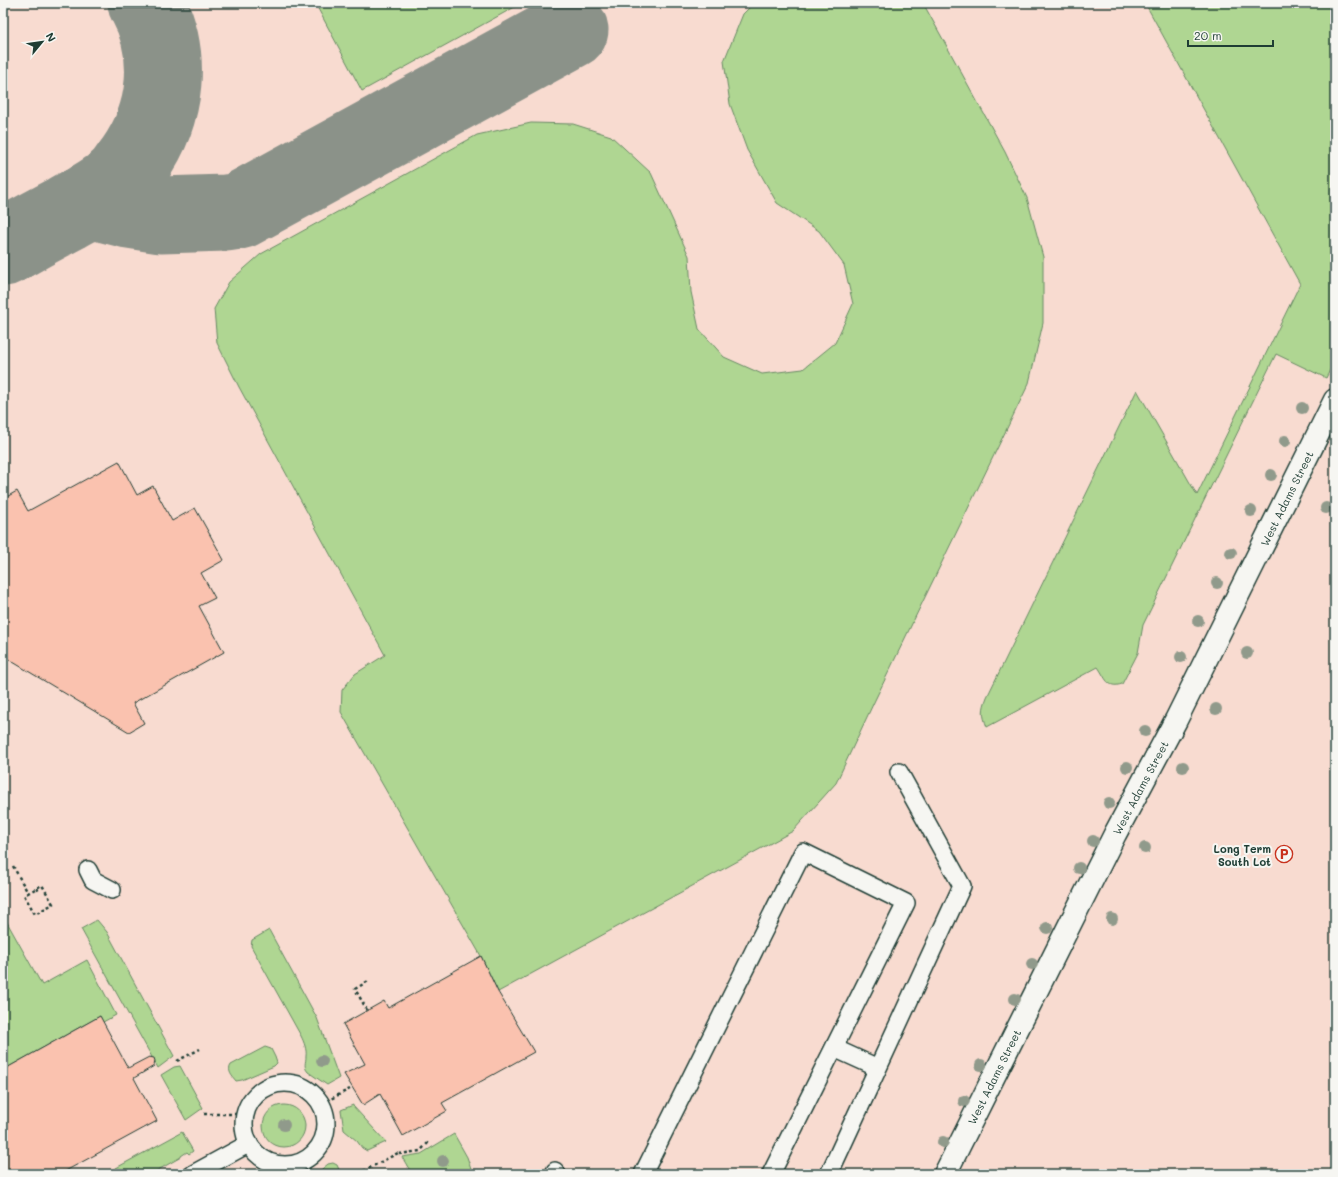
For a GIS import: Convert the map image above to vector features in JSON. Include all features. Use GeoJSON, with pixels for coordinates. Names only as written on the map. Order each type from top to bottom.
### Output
{"type":"FeatureCollection","features":[{"type":"Feature","properties":{"kind":"street","name":"West Adams Street"},"geometry":{"type":"LineString","coordinates":[[945,1174],[1115,834],[1176,720],[1335,400]]}},
{"type":"Feature","properties":{"kind":"lane"},"geometry":{"type":"LineString","coordinates":[[829,1174],[962,886],[900,772]]}},
{"type":"Feature","properties":{"kind":"lane"},"geometry":{"type":"LineString","coordinates":[[643,1174],[803,852],[906,903],[771,1174]]}},
{"type":"Feature","properties":{"kind":"lane"},"geometry":{"type":"LineString","coordinates":[[88,870],[94,880],[112,890]]}},
{"type":"Feature","properties":{"kind":"lane"},"geometry":{"type":"LineString","coordinates":[[834,1048],[878,1068]]}},
{"type":"Feature","properties":{"kind":"lane"},"geometry":{"type":"LineString","coordinates":[[284,1082],[297,1084],[308,1089],[321,1104],[326,1120],[326,1132],[322,1144],[314,1155],[302,1162],[290,1166],[276,1165],[261,1167],[255,1153],[248,1144],[243,1129],[244,1114],[249,1102],[258,1092],[270,1085],[284,1082]]}},
{"type":"Feature","properties":{"kind":"lane"},"geometry":{"type":"LineString","coordinates":[[193,1174],[248,1144]]}},
{"type":"Feature","properties":{"kind":"path"},"geometry":{"type":"LineString","coordinates":[[13,866],[28,893]]}},
{"type":"Feature","properties":{"kind":"path"},"geometry":{"type":"LineString","coordinates":[[42,885],[53,904],[35,914],[24,896],[28,893],[42,885]]}},
{"type":"Feature","properties":{"kind":"path"},"geometry":{"type":"LineString","coordinates":[[37,888],[39,892]]}},
{"type":"Feature","properties":{"kind":"path"},"geometry":{"type":"LineString","coordinates":[[367,1010],[355,989],[370,980]]}},
{"type":"Feature","properties":{"kind":"path"},"geometry":{"type":"LineString","coordinates":[[177,1061],[200,1049]]}},
{"type":"Feature","properties":{"kind":"path"},"geometry":{"type":"LineString","coordinates":[[321,1104],[350,1089]]}},
{"type":"Feature","properties":{"kind":"path"},"geometry":{"type":"LineString","coordinates":[[204,1114],[244,1114]]}},
{"type":"Feature","properties":{"kind":"path"},"geometry":{"type":"LineString","coordinates":[[358,1174],[399,1154],[420,1151],[430,1141]]}},
{"type":"Feature","properties":{"kind":"shaded area"},"geometry":{"type":"Polygon","coordinates":[[[3,3],[1335,3],[1335,1174],[3,1174],[3,3]]]}},
{"type":"Feature","properties":{"kind":"green space"},"geometry":{"type":"Polygon","coordinates":[[[315,3],[522,3],[362,91],[315,3]]]}},
{"type":"Feature","properties":{"kind":"green space"},"geometry":{"type":"Polygon","coordinates":[[[754,3],[923,3],[1005,152],[1027,198],[1043,257],[1043,323],[1029,383],[836,783],[793,831],[498,992],[481,956],[341,712],[342,690],[355,674],[385,655],[239,387],[217,343],[214,309],[229,282],[261,254],[477,135],[531,123],[573,124],[611,136],[651,173],[689,256],[691,292],[699,329],[724,357],[762,374],[803,369],[835,343],[853,304],[844,265],[819,231],[777,203],[747,150],[730,104],[724,61],[743,14],[754,3]]]}},
{"type":"Feature","properties":{"kind":"green space"},"geometry":{"type":"Polygon","coordinates":[[[1145,3],[1335,3],[1335,360],[1326,378],[1276,354],[1143,625],[1138,653],[1122,684],[1113,685],[1107,682],[1098,667],[987,727],[983,712],[987,697],[1137,390],[1197,495],[1300,284],[1145,3]]]}},
{"type":"Feature","properties":{"kind":"green space"},"geometry":{"type":"Polygon","coordinates":[[[3,915],[42,985],[87,960],[116,1015],[103,1022],[100,1016],[3,1070],[3,915]]]}},
{"type":"Feature","properties":{"kind":"green space"},"geometry":{"type":"Polygon","coordinates":[[[97,920],[107,932],[174,1056],[158,1068],[81,929],[97,920]]]}},
{"type":"Feature","properties":{"kind":"green space"},"geometry":{"type":"Polygon","coordinates":[[[269,930],[317,1018],[339,1078],[327,1085],[306,1070],[306,1051],[302,1038],[251,946],[252,940],[269,930]]]}},
{"type":"Feature","properties":{"kind":"green space"},"geometry":{"type":"Polygon","coordinates":[[[265,1047],[271,1049],[277,1063],[274,1066],[242,1080],[236,1081],[230,1071],[231,1065],[265,1047]]]}},
{"type":"Feature","properties":{"kind":"green space"},"geometry":{"type":"Polygon","coordinates":[[[180,1066],[203,1108],[186,1120],[161,1075],[174,1067],[180,1066]]]}},
{"type":"Feature","properties":{"kind":"green space"},"geometry":{"type":"Polygon","coordinates":[[[284,1105],[299,1111],[305,1126],[299,1141],[284,1147],[269,1141],[263,1126],[269,1111],[284,1105]]]}},
{"type":"Feature","properties":{"kind":"green space"},"geometry":{"type":"Polygon","coordinates":[[[353,1105],[386,1142],[367,1151],[344,1130],[341,1110],[353,1105]]]}},
{"type":"Feature","properties":{"kind":"green space"},"geometry":{"type":"Polygon","coordinates":[[[182,1132],[193,1151],[189,1154],[187,1152],[151,1174],[105,1174],[182,1132]]]}},
{"type":"Feature","properties":{"kind":"green space"},"geometry":{"type":"Polygon","coordinates":[[[454,1134],[467,1157],[473,1174],[412,1174],[402,1157],[421,1154],[454,1134]]]}},
{"type":"Feature","properties":{"kind":"green space"},"geometry":{"type":"Polygon","coordinates":[[[333,1163],[337,1165],[341,1174],[316,1174],[328,1164],[333,1163]]]}},
{"type":"Feature","properties":{"kind":"building"},"geometry":{"type":"Polygon","coordinates":[[[119,461],[137,495],[153,486],[172,521],[195,508],[224,560],[201,573],[215,598],[199,606],[224,652],[133,703],[144,723],[129,732],[3,656],[3,499],[17,491],[28,511],[119,461]]]}},
{"type":"Feature","properties":{"kind":"building"},"geometry":{"type":"Polygon","coordinates":[[[481,956],[498,992],[534,1052],[442,1103],[447,1111],[403,1136],[380,1094],[363,1105],[344,1074],[365,1064],[343,1024],[384,1001],[388,1008],[481,956]]]}},
{"type":"Feature","properties":{"kind":"building"},"geometry":{"type":"Polygon","coordinates":[[[100,1016],[128,1068],[149,1057],[154,1058],[154,1066],[134,1078],[157,1121],[60,1174],[3,1174],[3,1070],[100,1016]]]}},
{"type":"Feature","properties":{"kind":"taxiway"},"geometry":{"type":"LineString","coordinates":[[3,248],[89,201],[111,187],[123,176],[145,143],[154,124],[160,104],[163,84],[161,43],[155,23],[146,3]]}},
{"type":"Feature","properties":{"kind":"taxiway"},"geometry":{"type":"LineString","coordinates":[[90,200],[129,210],[161,215],[226,213],[239,211],[570,30]]}},
{"type":"Feature","properties":{"kind":"place","name":"Long Term South Lot"},"geometry":{"type":"Point","coordinates":[1284,854]}}]}
